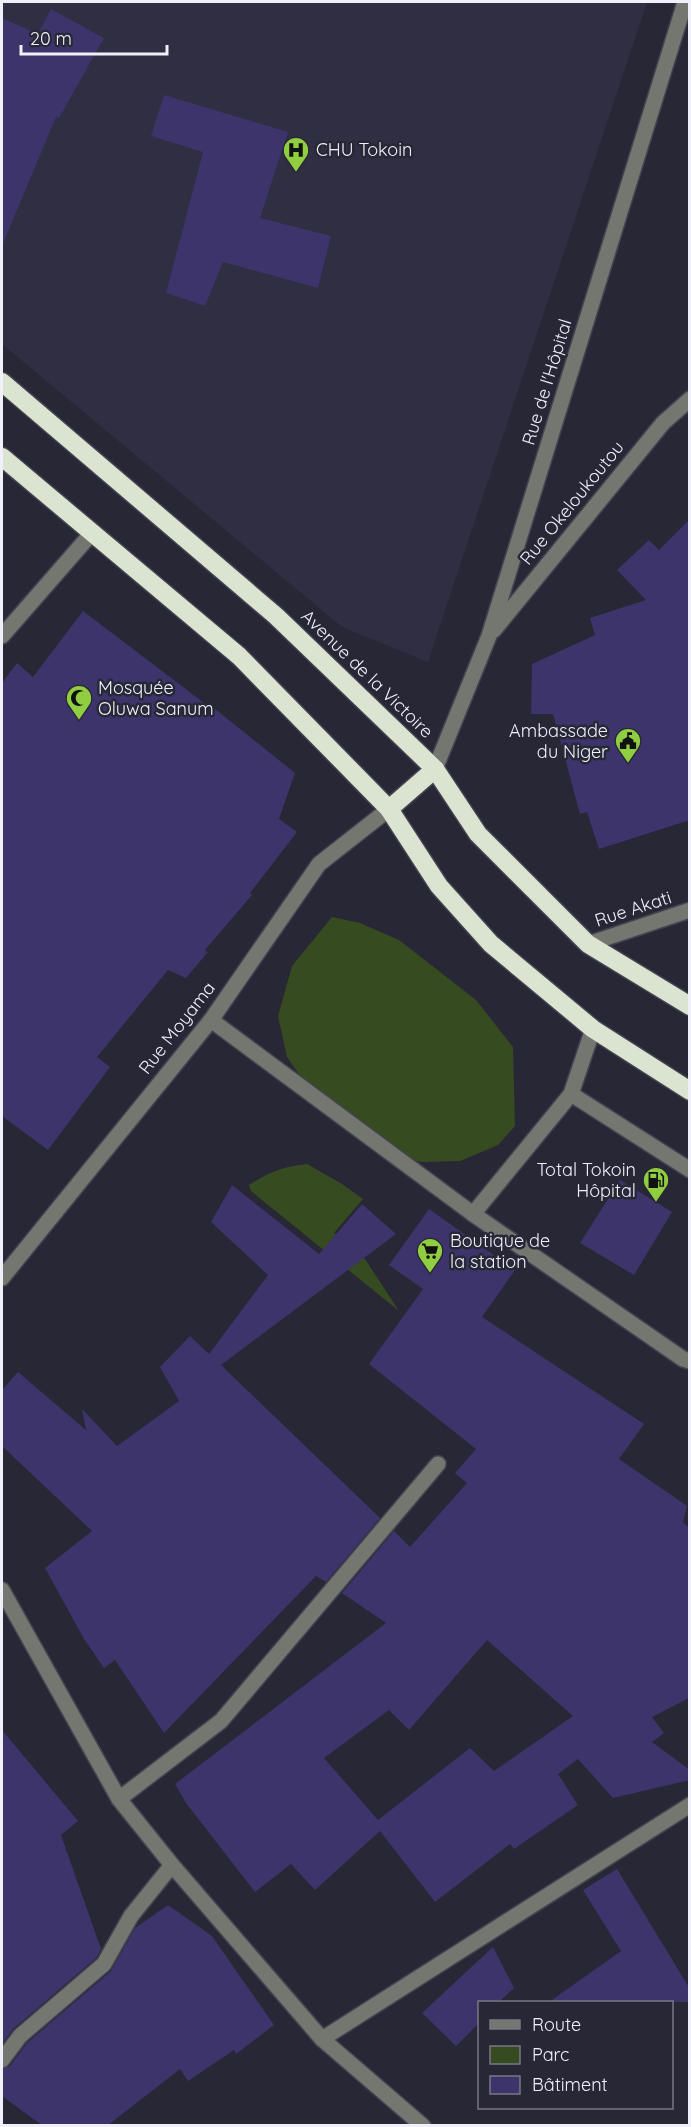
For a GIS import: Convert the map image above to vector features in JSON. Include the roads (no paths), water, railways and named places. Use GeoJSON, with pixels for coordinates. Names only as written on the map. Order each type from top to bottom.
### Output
{"type":"FeatureCollection","features":[{"type":"Feature","properties":{"kind":"highway","name":"Avenue de la Victoire"},"geometry":{"type":"LineString","coordinates":[[2,382],[276,616],[435,769],[478,834],[588,944],[690,1006]]}},
{"type":"Feature","properties":{"kind":"highway"},"geometry":{"type":"LineString","coordinates":[[2,457],[239,656],[389,809],[440,886],[490,944],[593,1029],[690,1091]]}},
{"type":"Feature","properties":{"kind":"highway"},"geometry":{"type":"LineString","coordinates":[[389,809],[435,769]]}},
{"type":"Feature","properties":{"kind":"street","name":"Rue de l'Hôpital"},"geometry":{"type":"LineString","coordinates":[[435,769],[489,636],[685,2]]}},
{"type":"Feature","properties":{"kind":"street","name":"Rue Okeloukoutou"},"geometry":{"type":"LineString","coordinates":[[489,636],[663,423],[690,399]]}},
{"type":"Feature","properties":{"kind":"street"},"geometry":{"type":"LineString","coordinates":[[2,636],[91,534]]}},
{"type":"Feature","properties":{"kind":"street","name":"Rue Moyama"},"geometry":{"type":"LineString","coordinates":[[2,1278],[211,1020],[319,864],[389,809]]}},
{"type":"Feature","properties":{"kind":"street","name":"Rue Akati"},"geometry":{"type":"LineString","coordinates":[[588,944],[690,910]]}},
{"type":"Feature","properties":{"kind":"street"},"geometry":{"type":"LineString","coordinates":[[211,1020],[472,1214],[683,1359],[690,1361]]}},
{"type":"Feature","properties":{"kind":"street"},"geometry":{"type":"LineString","coordinates":[[472,1214],[571,1094],[593,1029]]}},
{"type":"Feature","properties":{"kind":"street"},"geometry":{"type":"LineString","coordinates":[[571,1094],[690,1170]]}},
{"type":"Feature","properties":{"kind":"street"},"geometry":{"type":"LineString","coordinates":[[119,1799],[221,1721],[438,1464]]}},
{"type":"Feature","properties":{"kind":"street"},"geometry":{"type":"LineString","coordinates":[[2,1590],[119,1799],[172,1865],[322,2039],[423,2126]]}},
{"type":"Feature","properties":{"kind":"street"},"geometry":{"type":"LineString","coordinates":[[322,2039],[690,1805]]}},
{"type":"Feature","properties":{"kind":"street"},"geometry":{"type":"LineString","coordinates":[[2,2060],[20,2036],[104,1964],[131,1916],[172,1865]]}},
{"type":"Feature","properties":{"kind":"place","name":"CHU Tokoin"},"geometry":{"type":"Point","coordinates":[296,173]}},
{"type":"Feature","properties":{"kind":"place","name":"Mosquée Oluwa Sanum"},"geometry":{"type":"Point","coordinates":[79,721]}},
{"type":"Feature","properties":{"kind":"place","name":"Ambassade du Niger"},"geometry":{"type":"Point","coordinates":[628,764]}},
{"type":"Feature","properties":{"kind":"place","name":"Total Tokoin Hôpital"},"geometry":{"type":"Point","coordinates":[656,1203]}},
{"type":"Feature","properties":{"kind":"place","name":"Boutique de la station"},"geometry":{"type":"Point","coordinates":[430,1274]}}]}
